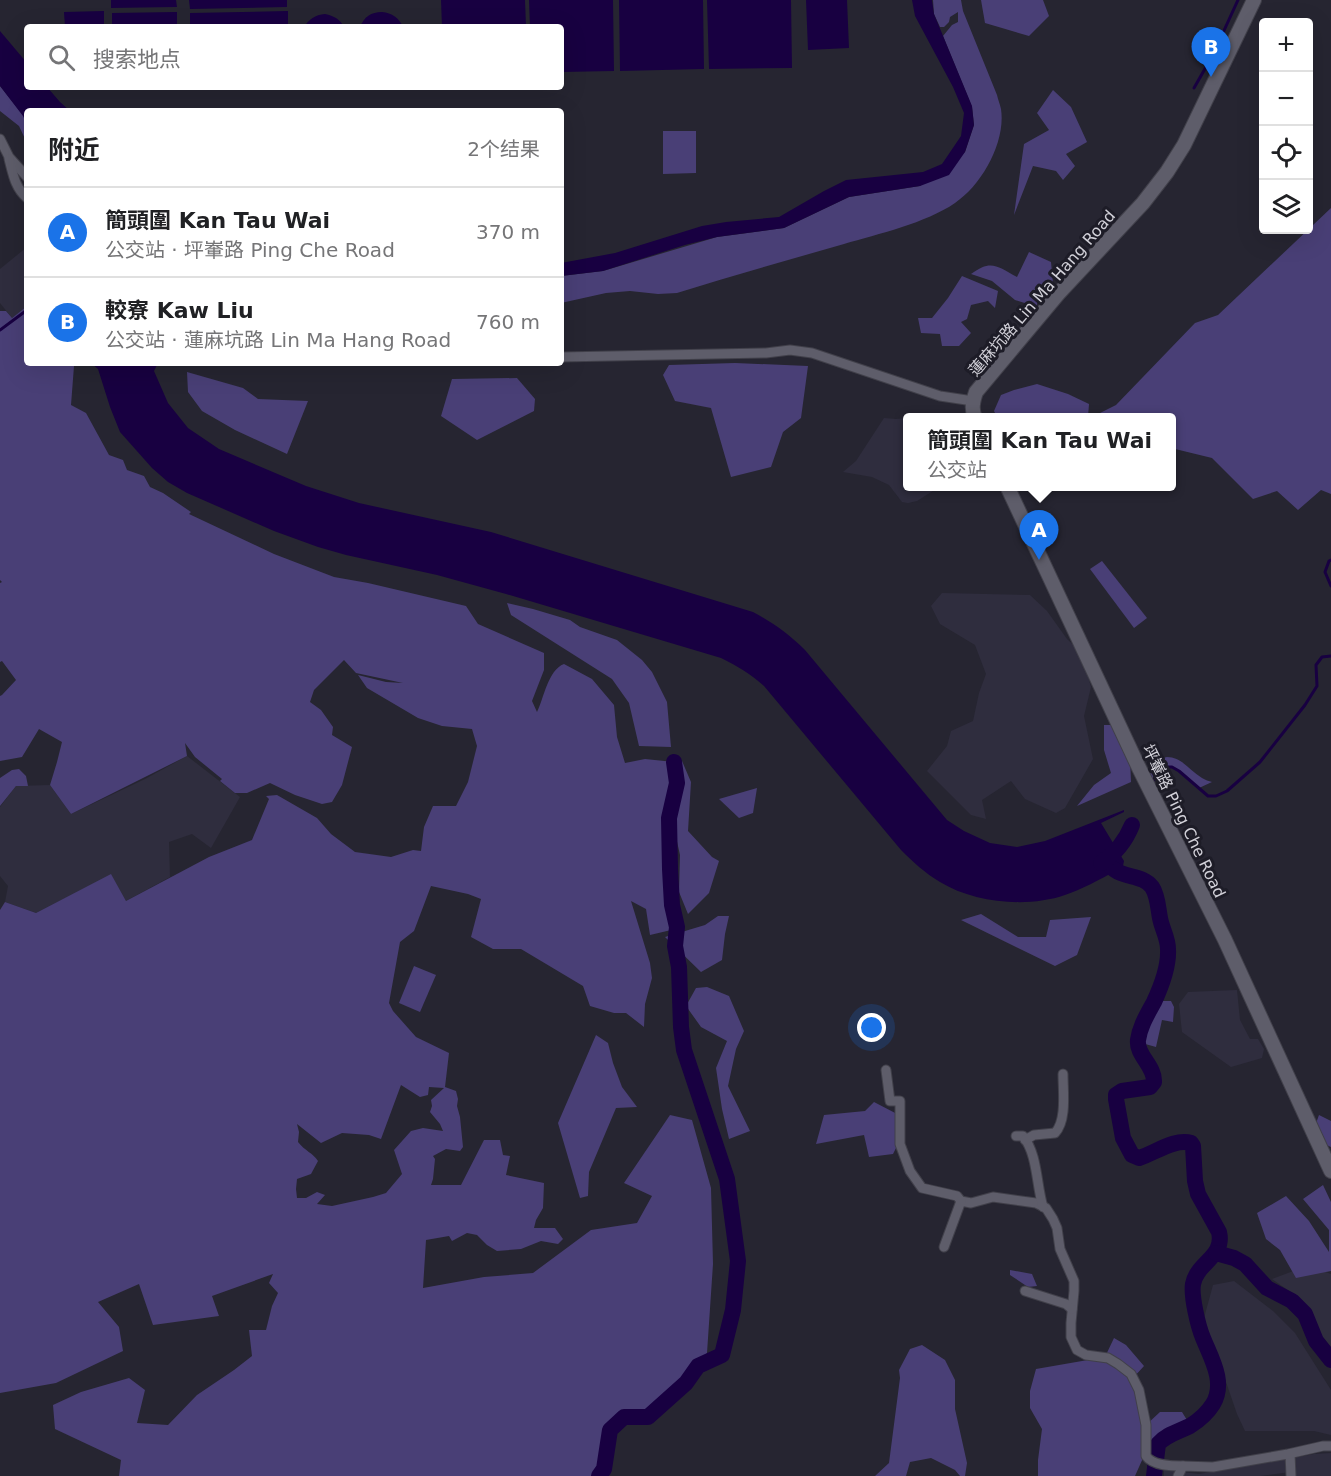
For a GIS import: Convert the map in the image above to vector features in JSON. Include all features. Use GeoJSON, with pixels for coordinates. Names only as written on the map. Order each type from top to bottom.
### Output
{"type":"FeatureCollection","features":[{"type":"Feature","properties":{"kind":"street","name":"蓮麻坑路 Lin Ma Hang Road"},"geometry":{"type":"LineString","coordinates":[[564,357],[800,351],[824,356],[940,396],[973,401],[980,388],[1044,311],[1143,203],[1167,172],[1184,145],[1254,0]]}},
{"type":"Feature","properties":{"kind":"street"},"geometry":{"type":"LineString","coordinates":[[0,139],[9,157],[15,182],[24,196]]}},
{"type":"Feature","properties":{"kind":"street"},"geometry":{"type":"LineString","coordinates":[[9,157],[24,174]]}},
{"type":"Feature","properties":{"kind":"street"},"geometry":{"type":"LineString","coordinates":[[973,401],[973,413]]}},
{"type":"Feature","properties":{"kind":"street","name":"坪輋路 Ping Che Road"},"geometry":{"type":"LineString","coordinates":[[1008,491],[1139,768],[1252,997],[1331,1171]]}},
{"type":"Feature","properties":{"kind":"street"},"geometry":{"type":"LineString","coordinates":[[886,1070],[890,1101],[900,1101],[900,1144],[910,1171],[922,1188],[957,1196],[961,1201],[971,1203],[993,1197],[1036,1203],[1046,1208],[1057,1228],[1060,1249],[1074,1281],[1071,1337],[1077,1350],[1086,1355],[1108,1358],[1131,1374],[1139,1390],[1146,1425],[1146,1456],[1149,1460],[1165,1465],[1213,1467],[1331,1446]]}},
{"type":"Feature","properties":{"kind":"street"},"geometry":{"type":"LineString","coordinates":[[1042,1207],[1029,1144],[1021,1138],[1055,1133],[1059,1128],[1062,1118],[1063,1074]]}},
{"type":"Feature","properties":{"kind":"street"},"geometry":{"type":"LineString","coordinates":[[944,1247],[961,1201]]}},
{"type":"Feature","properties":{"kind":"street"},"geometry":{"type":"LineString","coordinates":[[1025,1291],[1072,1309]]}},
{"type":"Feature","properties":{"kind":"street"},"geometry":{"type":"LineString","coordinates":[[1290,1454],[1291,1476]]}},
{"type":"Feature","properties":{"kind":"street"},"geometry":{"type":"LineString","coordinates":[[1178,1476],[1184,1466]]}},
{"type":"Feature","properties":{"kind":"shaded area"},"geometry":{"type":"Polygon","coordinates":[[[111,0],[176,0],[177,7],[111,8],[111,0]]]}},
{"type":"Feature","properties":{"kind":"shaded area"},"geometry":{"type":"Polygon","coordinates":[[[189,0],[287,0],[287,7],[190,9],[189,0]]]}},
{"type":"Feature","properties":{"kind":"shaded area"},"geometry":{"type":"Polygon","coordinates":[[[441,0],[525,0],[526,24],[442,24],[441,0]]]}},
{"type":"Feature","properties":{"kind":"shaded area"},"geometry":{"type":"Polygon","coordinates":[[[529,0],[613,0],[614,71],[564,72],[564,24],[530,24],[529,0]]]}},
{"type":"Feature","properties":{"kind":"shaded area"},"geometry":{"type":"Polygon","coordinates":[[[619,0],[703,0],[704,69],[620,71],[619,0]]]}},
{"type":"Feature","properties":{"kind":"shaded area"},"geometry":{"type":"Polygon","coordinates":[[[707,0],[791,0],[792,68],[709,69],[707,0]]]}},
{"type":"Feature","properties":{"kind":"shaded area"},"geometry":{"type":"Polygon","coordinates":[[[806,0],[847,0],[849,48],[808,50],[806,0]]]}},
{"type":"Feature","properties":{"kind":"shaded area"},"geometry":{"type":"Polygon","coordinates":[[[912,0],[932,0],[934,14],[972,106],[974,125],[965,152],[949,175],[920,186],[849,197],[784,228],[717,237],[603,271],[564,276],[564,262],[615,253],[702,226],[779,217],[846,180],[923,172],[942,164],[961,136],[964,113],[953,87],[915,16],[912,0]]]}},
{"type":"Feature","properties":{"kind":"shaded area"},"geometry":{"type":"Polygon","coordinates":[[[933,0],[961,0],[963,11],[1001,109],[1000,135],[990,162],[974,185],[955,203],[901,227],[677,293],[658,294],[630,291],[606,293],[564,302],[564,276],[603,271],[717,237],[784,228],[849,197],[920,186],[965,152],[974,125],[972,107],[943,36],[952,25],[958,22],[958,12],[950,17],[944,27],[940,27],[934,14],[933,0]]]}},
{"type":"Feature","properties":{"kind":"shaded area"},"geometry":{"type":"Polygon","coordinates":[[[981,0],[1043,0],[1049,16],[1029,36],[985,23],[981,0]]]}},
{"type":"Feature","properties":{"kind":"shaded area"},"geometry":{"type":"Polygon","coordinates":[[[104,11],[104,24],[65,24],[64,12],[104,11]]]}},
{"type":"Feature","properties":{"kind":"shaded area"},"geometry":{"type":"Polygon","coordinates":[[[288,11],[288,24],[190,24],[190,13],[288,11]]]}},
{"type":"Feature","properties":{"kind":"shaded area"},"geometry":{"type":"Polygon","coordinates":[[[177,12],[177,24],[112,24],[112,13],[177,12]]]}},
{"type":"Feature","properties":{"kind":"shaded area"},"geometry":{"type":"Polygon","coordinates":[[[382,12],[395,16],[401,24],[362,24],[374,13],[382,12]]]}},
{"type":"Feature","properties":{"kind":"shaded area"},"geometry":{"type":"Polygon","coordinates":[[[318,15],[331,16],[342,24],[306,24],[318,15]]]}},
{"type":"Feature","properties":{"kind":"shaded area"},"geometry":{"type":"Polygon","coordinates":[[[0,31],[24,59],[24,90],[50,90],[67,108],[24,108],[24,118],[0,86],[0,31]]]}},
{"type":"Feature","properties":{"kind":"shaded area"},"geometry":{"type":"Polygon","coordinates":[[[0,86],[24,116],[24,137],[19,126],[0,111],[0,86]]]}},
{"type":"Feature","properties":{"kind":"shaded area"},"geometry":{"type":"Polygon","coordinates":[[[1053,90],[1071,107],[1087,142],[1066,154],[1075,166],[1063,180],[1056,171],[1033,166],[1014,215],[1024,144],[1049,130],[1037,113],[1053,90]]]}},
{"type":"Feature","properties":{"kind":"shaded area"},"geometry":{"type":"Polygon","coordinates":[[[663,131],[696,131],[696,173],[663,174],[663,131]]]}},
{"type":"Feature","properties":{"kind":"shaded area"},"geometry":{"type":"Polygon","coordinates":[[[1331,208],[1331,494],[1321,490],[1298,510],[1277,491],[1253,499],[1212,458],[1176,449],[1176,413],[1100,413],[1116,405],[1195,323],[1218,315],[1304,234],[1313,234],[1313,225],[1331,208]]]}},
{"type":"Feature","properties":{"kind":"shaded area"},"geometry":{"type":"Polygon","coordinates":[[[24,249],[24,308],[12,318],[0,303],[0,269],[24,249]]]}},
{"type":"Feature","properties":{"kind":"shaded area"},"geometry":{"type":"Polygon","coordinates":[[[1029,252],[1051,262],[1053,283],[1038,286],[1037,307],[1015,300],[992,281],[971,274],[989,265],[1017,277],[1029,252]]]}},
{"type":"Feature","properties":{"kind":"shaded area"},"geometry":{"type":"Polygon","coordinates":[[[962,276],[998,291],[995,308],[988,301],[971,305],[967,319],[961,322],[971,333],[959,346],[942,346],[940,334],[921,333],[918,318],[932,318],[962,276]]]}},
{"type":"Feature","properties":{"kind":"shaded area"},"geometry":{"type":"Polygon","coordinates":[[[24,308],[24,366],[74,366],[71,405],[86,413],[109,455],[123,460],[127,470],[144,476],[150,487],[191,512],[189,514],[274,554],[334,577],[466,606],[478,624],[544,653],[544,670],[532,701],[537,712],[550,678],[564,664],[592,679],[614,705],[617,737],[625,763],[645,759],[674,762],[677,783],[669,818],[672,900],[684,927],[650,935],[646,909],[631,901],[650,963],[652,978],[645,1004],[644,1027],[626,1013],[614,1013],[590,1006],[583,986],[521,949],[493,949],[471,937],[481,899],[431,886],[414,931],[400,942],[389,1003],[393,1011],[416,1037],[449,1053],[445,1087],[456,1091],[463,1147],[460,1151],[446,1149],[433,1156],[435,1159],[431,1185],[461,1185],[484,1140],[500,1140],[503,1155],[510,1156],[506,1175],[544,1183],[543,1208],[534,1228],[555,1228],[563,1239],[558,1244],[541,1241],[521,1249],[497,1251],[477,1235],[467,1233],[452,1241],[449,1236],[426,1240],[423,1288],[484,1277],[533,1273],[591,1230],[637,1223],[652,1196],[624,1183],[670,1115],[692,1120],[711,1188],[713,1264],[707,1353],[696,1370],[648,1417],[624,1417],[612,1428],[604,1469],[600,1476],[119,1476],[121,1460],[55,1429],[53,1405],[81,1392],[129,1378],[145,1390],[137,1423],[168,1425],[197,1395],[252,1356],[249,1330],[266,1330],[278,1293],[269,1283],[273,1274],[212,1296],[219,1316],[153,1325],[139,1284],[98,1302],[119,1327],[123,1351],[56,1383],[0,1393],[0,910],[5,902],[36,913],[111,874],[126,901],[209,857],[252,840],[269,799],[266,796],[277,795],[317,818],[331,834],[355,852],[391,857],[413,850],[421,851],[424,827],[433,806],[456,806],[468,782],[477,746],[472,729],[442,726],[418,718],[367,688],[358,675],[386,682],[403,683],[356,673],[344,660],[314,690],[310,702],[321,710],[333,727],[332,735],[352,747],[342,785],[332,802],[322,804],[270,783],[247,793],[235,793],[195,757],[185,743],[187,756],[71,814],[50,785],[62,742],[39,729],[22,757],[0,761],[0,696],[16,680],[2,661],[0,662],[0,583],[2,582],[0,580],[0,311],[6,311],[12,318],[24,308]],[[401,1085],[381,1139],[369,1135],[342,1133],[321,1143],[297,1124],[298,1142],[318,1161],[311,1174],[297,1179],[297,1198],[306,1198],[317,1192],[325,1195],[317,1204],[332,1206],[386,1193],[402,1174],[394,1150],[411,1131],[423,1128],[443,1131],[430,1112],[431,1100],[444,1088],[429,1087],[428,1095],[420,1097],[401,1085]]]}},
{"type":"Feature","properties":{"kind":"shaded area"},"geometry":{"type":"Polygon","coordinates":[[[735,363],[808,366],[801,418],[783,432],[771,467],[731,477],[711,408],[675,401],[663,375],[669,365],[735,363]]]}},
{"type":"Feature","properties":{"kind":"shaded area"},"geometry":{"type":"Polygon","coordinates":[[[94,366],[156,366],[154,371],[168,403],[188,428],[219,449],[306,486],[359,503],[491,532],[753,612],[780,629],[805,650],[947,820],[990,843],[1017,847],[1045,841],[1124,810],[1101,823],[1124,861],[1123,866],[1071,893],[1050,899],[1001,901],[969,895],[954,889],[929,875],[901,850],[764,686],[744,670],[721,658],[506,594],[318,547],[274,531],[187,493],[168,482],[152,468],[120,432],[98,369],[94,366]]]}},
{"type":"Feature","properties":{"kind":"shaded area"},"geometry":{"type":"Polygon","coordinates":[[[187,372],[243,388],[258,399],[308,401],[287,454],[235,430],[202,411],[188,392],[187,372]]]}},
{"type":"Feature","properties":{"kind":"shaded area"},"geometry":{"type":"Polygon","coordinates":[[[517,378],[535,399],[534,411],[477,440],[441,416],[452,379],[517,378]]]}},
{"type":"Feature","properties":{"kind":"shaded area"},"geometry":{"type":"Polygon","coordinates":[[[1037,384],[1089,404],[1088,413],[995,413],[1001,395],[1037,384]]]}},
{"type":"Feature","properties":{"kind":"shaded area"},"geometry":{"type":"Polygon","coordinates":[[[884,418],[903,418],[903,491],[933,491],[917,501],[902,502],[889,485],[872,477],[843,472],[856,461],[884,418]]]}},
{"type":"Feature","properties":{"kind":"shaded area"},"geometry":{"type":"Polygon","coordinates":[[[1102,561],[1147,618],[1134,628],[1090,569],[1102,561]]]}},
{"type":"Feature","properties":{"kind":"shaded area"},"geometry":{"type":"Polygon","coordinates":[[[942,593],[1030,595],[1047,611],[1067,639],[1081,652],[1091,687],[1084,716],[1093,759],[1065,808],[1056,813],[1025,799],[1011,781],[982,800],[986,819],[971,815],[927,771],[947,746],[951,731],[973,721],[986,674],[975,645],[940,624],[931,606],[942,593]]]}},
{"type":"Feature","properties":{"kind":"shaded area"},"geometry":{"type":"Polygon","coordinates":[[[507,603],[570,620],[580,627],[617,640],[642,660],[652,672],[667,702],[671,747],[639,746],[629,703],[612,679],[511,615],[507,603]]]}},
{"type":"Feature","properties":{"kind":"shaded area"},"geometry":{"type":"Polygon","coordinates":[[[1104,725],[1115,725],[1130,757],[1131,782],[1077,806],[1094,785],[1111,773],[1104,750],[1104,725]]]}},
{"type":"Feature","properties":{"kind":"shaded area"},"geometry":{"type":"Polygon","coordinates":[[[187,756],[240,797],[211,848],[192,834],[169,842],[170,877],[126,901],[111,875],[36,913],[5,902],[8,886],[0,876],[0,807],[16,786],[50,785],[71,814],[187,756]]]}},
{"type":"Feature","properties":{"kind":"shaded area"},"geometry":{"type":"Polygon","coordinates":[[[1167,757],[1177,759],[1202,778],[1212,782],[1199,788],[1182,772],[1172,767],[1162,769],[1153,781],[1147,771],[1159,759],[1167,757]]]}},
{"type":"Feature","properties":{"kind":"shaded area"},"geometry":{"type":"Polygon","coordinates":[[[682,761],[691,782],[688,831],[712,857],[719,861],[709,893],[688,914],[679,892],[680,855],[674,828],[682,761]]]}},
{"type":"Feature","properties":{"kind":"shaded area"},"geometry":{"type":"Polygon","coordinates":[[[19,769],[26,776],[28,786],[16,786],[0,806],[0,778],[12,770],[19,769]]]}},
{"type":"Feature","properties":{"kind":"shaded area"},"geometry":{"type":"Polygon","coordinates":[[[757,788],[753,813],[739,818],[719,799],[757,788]]]}},
{"type":"Feature","properties":{"kind":"shaded area"},"geometry":{"type":"Polygon","coordinates":[[[981,914],[1018,937],[1046,937],[1050,920],[1091,917],[1077,955],[1055,966],[961,920],[981,914]]]}},
{"type":"Feature","properties":{"kind":"shaded area"},"geometry":{"type":"Polygon","coordinates":[[[718,916],[729,916],[722,960],[701,972],[665,937],[705,925],[718,916]]]}},
{"type":"Feature","properties":{"kind":"shaded area"},"geometry":{"type":"Polygon","coordinates":[[[414,966],[436,975],[420,1012],[399,1003],[414,966]]]}},
{"type":"Feature","properties":{"kind":"shaded area"},"geometry":{"type":"Polygon","coordinates":[[[707,987],[729,996],[744,1031],[736,1049],[728,1086],[750,1131],[729,1139],[716,1068],[727,1041],[701,1027],[686,1006],[696,988],[707,987]]]}},
{"type":"Feature","properties":{"kind":"shaded area"},"geometry":{"type":"Polygon","coordinates":[[[1237,990],[1240,1020],[1250,1039],[1258,1039],[1264,1049],[1262,1058],[1231,1067],[1182,1032],[1179,1004],[1188,992],[1237,990]]]}},
{"type":"Feature","properties":{"kind":"shaded area"},"geometry":{"type":"Polygon","coordinates":[[[1154,1001],[1171,1001],[1174,1007],[1173,1022],[1162,1020],[1156,1047],[1138,1042],[1144,1019],[1154,1001]]]}},
{"type":"Feature","properties":{"kind":"shaded area"},"geometry":{"type":"Polygon","coordinates":[[[596,1035],[608,1043],[622,1087],[637,1107],[616,1108],[589,1172],[588,1196],[580,1198],[558,1123],[596,1035]]]}},
{"type":"Feature","properties":{"kind":"shaded area"},"geometry":{"type":"Polygon","coordinates":[[[874,1102],[899,1115],[905,1130],[893,1154],[869,1157],[864,1135],[816,1144],[824,1115],[865,1111],[874,1102]]]}},
{"type":"Feature","properties":{"kind":"shaded area"},"geometry":{"type":"Polygon","coordinates":[[[1319,1115],[1331,1121],[1331,1147],[1322,1143],[1315,1126],[1319,1115]]]}},
{"type":"Feature","properties":{"kind":"shaded area"},"geometry":{"type":"Polygon","coordinates":[[[1323,1185],[1331,1202],[1331,1271],[1296,1278],[1280,1250],[1266,1239],[1257,1213],[1286,1196],[1309,1221],[1329,1252],[1329,1230],[1303,1199],[1323,1185]]]}},
{"type":"Feature","properties":{"kind":"shaded area"},"geometry":{"type":"Polygon","coordinates":[[[1010,1270],[1032,1274],[1037,1286],[1028,1287],[1010,1275],[1010,1270]]]}},
{"type":"Feature","properties":{"kind":"shaded area"},"geometry":{"type":"Polygon","coordinates":[[[1296,1270],[1320,1270],[1331,1274],[1331,1347],[1317,1330],[1302,1300],[1272,1279],[1296,1270]]]}},
{"type":"Feature","properties":{"kind":"shaded area"},"geometry":{"type":"Polygon","coordinates":[[[1234,1281],[1273,1311],[1295,1333],[1331,1390],[1331,1435],[1314,1431],[1245,1431],[1204,1318],[1213,1285],[1234,1281]]]}},
{"type":"Feature","properties":{"kind":"shaded area"},"geometry":{"type":"Polygon","coordinates":[[[1114,1338],[1126,1345],[1144,1366],[1133,1378],[1146,1425],[1160,1412],[1182,1412],[1190,1425],[1167,1436],[1160,1443],[1156,1456],[1143,1458],[1135,1476],[1038,1476],[1042,1429],[1030,1408],[1030,1391],[1036,1369],[1105,1357],[1114,1338]]]}},
{"type":"Feature","properties":{"kind":"shaded area"},"geometry":{"type":"Polygon","coordinates":[[[922,1345],[945,1360],[955,1380],[955,1409],[967,1463],[965,1476],[960,1476],[955,1470],[931,1458],[910,1462],[906,1476],[875,1476],[889,1463],[900,1378],[899,1370],[910,1349],[922,1345]]]}},
{"type":"Feature","properties":{"kind":"shaded area"},"geometry":{"type":"Polygon","coordinates":[[[1331,1453],[1331,1476],[1292,1476],[1290,1472],[1260,1476],[1164,1476],[1164,1470],[1199,1474],[1331,1453]]]}},
{"type":"Feature","properties":{"kind":"waterway"},"geometry":{"type":"LineString","coordinates":[[1216,48],[1238,0]]}},
{"type":"Feature","properties":{"kind":"waterway"},"geometry":{"type":"LineString","coordinates":[[1194,88],[1210,60]]}},
{"type":"Feature","properties":{"kind":"waterway"},"geometry":{"type":"LineString","coordinates":[[0,330],[24,312]]}},
{"type":"Feature","properties":{"kind":"waterway"},"geometry":{"type":"LineString","coordinates":[[1331,560],[1325,572],[1331,586]]}},
{"type":"Feature","properties":{"kind":"waterway"},"geometry":{"type":"LineString","coordinates":[[1153,781],[1164,767],[1172,767],[1208,796],[1216,796],[1227,791],[1260,762],[1305,705],[1317,686],[1316,665],[1322,657],[1331,656]]}},
{"type":"Feature","properties":{"kind":"waterway"},"geometry":{"type":"LineString","coordinates":[[599,1476],[604,1469],[610,1430],[624,1417],[648,1417],[686,1383],[698,1366],[722,1355],[733,1310],[738,1261],[727,1179],[684,1050],[681,1027],[679,967],[675,946],[677,927],[672,905],[670,869],[669,818],[677,783],[674,762]]}},
{"type":"Feature","properties":{"kind":"waterway"},"geometry":{"type":"LineString","coordinates":[[1101,863],[1120,846],[1132,825]]}},
{"type":"Feature","properties":{"kind":"waterway"},"geometry":{"type":"LineString","coordinates":[[1106,860],[1115,870],[1144,880],[1152,887],[1157,898],[1168,949],[1162,983],[1142,1025],[1138,1040],[1140,1051],[1154,1076],[1154,1082],[1150,1087],[1122,1091],[1116,1095],[1123,1138],[1132,1155],[1139,1158],[1172,1144],[1191,1143],[1198,1194],[1219,1232],[1220,1241],[1218,1248],[1200,1270],[1193,1284],[1199,1326],[1218,1379],[1217,1396],[1211,1407],[1199,1419],[1190,1426],[1169,1435],[1158,1444],[1154,1476]]}},
{"type":"Feature","properties":{"kind":"waterway"},"geometry":{"type":"LineString","coordinates":[[1216,1253],[1245,1264],[1267,1288],[1292,1301],[1305,1314],[1316,1341],[1331,1360]]}},
{"type":"Feature","properties":{"kind":"place","name":"較寮 Kaw Liu"},"geometry":{"type":"Point","coordinates":[1211,77]}},
{"type":"Feature","properties":{"kind":"place","name":"簡頭圍 Kan Tau Wai"},"geometry":{"type":"Point","coordinates":[1039,560]}}]}
